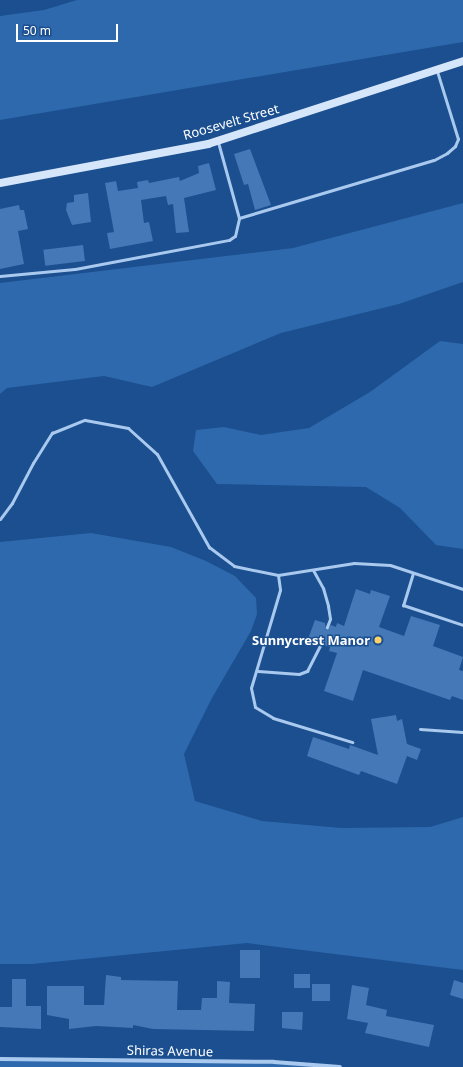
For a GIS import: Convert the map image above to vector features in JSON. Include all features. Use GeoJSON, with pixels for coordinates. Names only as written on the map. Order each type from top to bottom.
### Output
{"type":"FeatureCollection","features":[{"type":"Feature","properties":{"kind":"street","name":"Roosevelt Street"},"geometry":{"type":"LineString","coordinates":[[0,183],[217,141],[463,61]]}},
{"type":"Feature","properties":{"kind":"street","name":"Shiras Avenue"},"geometry":{"type":"LineString","coordinates":[[0,1059],[274,1062],[340,1067]]}},
{"type":"Feature","properties":{"kind":"lane"},"geometry":{"type":"LineString","coordinates":[[239,218],[434,160],[447,153],[455,146],[458,139],[436,69]]}},
{"type":"Feature","properties":{"kind":"lane"},"geometry":{"type":"LineString","coordinates":[[0,276],[75,269],[229,240],[235,236],[239,218],[217,141]]}},
{"type":"Feature","properties":{"kind":"lane"},"geometry":{"type":"LineString","coordinates":[[0,519],[12,503],[33,463],[52,433],[85,420],[128,428],[157,454],[209,547],[234,566],[278,575],[354,563],[390,565],[463,589]]}},
{"type":"Feature","properties":{"kind":"lane"},"geometry":{"type":"LineString","coordinates":[[313,570],[328,606],[330,619],[327,627]]}},
{"type":"Feature","properties":{"kind":"lane"},"geometry":{"type":"LineString","coordinates":[[413,573],[403,605],[463,625]]}},
{"type":"Feature","properties":{"kind":"lane"},"geometry":{"type":"LineString","coordinates":[[278,575],[280,590],[258,671],[251,688],[255,707],[273,718],[352,742]]}},
{"type":"Feature","properties":{"kind":"lane"},"geometry":{"type":"LineString","coordinates":[[258,671],[299,674],[307,671],[322,641]]}},
{"type":"Feature","properties":{"kind":"lane"},"geometry":{"type":"LineString","coordinates":[[420,730],[463,732]]}},
{"type":"Feature","properties":{"kind":"shaded area"},"geometry":{"type":"Polygon","coordinates":[[[77,0],[463,0],[463,42],[0,120],[0,16],[44,10],[77,0]]]}},
{"type":"Feature","properties":{"kind":"shaded area"},"geometry":{"type":"Polygon","coordinates":[[[463,203],[463,282],[399,304],[281,333],[152,387],[104,376],[7,388],[0,394],[0,283],[293,248],[463,203]]]}},
{"type":"Feature","properties":{"kind":"shaded area"},"geometry":{"type":"Polygon","coordinates":[[[440,341],[463,344],[463,549],[436,545],[400,508],[366,487],[217,484],[193,451],[196,430],[224,427],[261,435],[309,428],[370,392],[440,341]]]}},
{"type":"Feature","properties":{"kind":"shaded area"},"geometry":{"type":"Polygon","coordinates":[[[91,533],[171,547],[206,561],[235,576],[256,598],[257,614],[251,631],[212,698],[184,754],[195,801],[262,821],[341,828],[430,827],[463,817],[463,970],[247,943],[32,964],[0,964],[0,542],[91,533]]]}},
{"type":"Feature","properties":{"kind":"shaded area"},"geometry":{"type":"Polygon","coordinates":[[[0,1059],[274,1062],[340,1067],[0,1067],[0,1059]]]}},
{"type":"Feature","properties":{"kind":"building"},"geometry":{"type":"Polygon","coordinates":[[[250,149],[271,205],[255,210],[248,184],[244,185],[234,154],[250,149]]]}},
{"type":"Feature","properties":{"kind":"building"},"geometry":{"type":"Polygon","coordinates":[[[209,163],[216,190],[184,198],[189,232],[176,233],[173,204],[168,205],[166,196],[141,200],[144,223],[149,222],[153,241],[110,249],[107,233],[114,232],[105,183],[116,181],[118,191],[138,188],[137,182],[148,180],[149,183],[179,177],[180,181],[199,173],[198,166],[209,163]]]}},
{"type":"Feature","properties":{"kind":"building"},"geometry":{"type":"Polygon","coordinates":[[[88,193],[91,222],[72,225],[66,210],[67,203],[74,202],[74,195],[88,193]]]}},
{"type":"Feature","properties":{"kind":"building"},"geometry":{"type":"Polygon","coordinates":[[[19,205],[20,210],[24,210],[28,229],[18,231],[24,264],[0,269],[0,209],[19,205]]]}},
{"type":"Feature","properties":{"kind":"building"},"geometry":{"type":"Polygon","coordinates":[[[83,245],[85,261],[45,266],[43,250],[83,245]]]}},
{"type":"Feature","properties":{"kind":"building","name":"Sunnycrest Manor"},"geometry":{"type":"Polygon","coordinates":[[[356,589],[370,594],[371,590],[390,596],[379,627],[404,636],[411,616],[440,625],[433,646],[463,657],[459,670],[463,671],[463,700],[452,696],[450,700],[363,670],[353,701],[324,691],[337,653],[329,651],[330,647],[324,645],[323,638],[318,643],[308,639],[315,620],[325,623],[326,630],[331,625],[336,627],[337,623],[344,626],[356,589]]]}},
{"type":"Feature","properties":{"kind":"building"},"geometry":{"type":"Polygon","coordinates":[[[396,715],[397,721],[402,719],[407,744],[421,749],[417,760],[407,756],[397,784],[361,771],[359,775],[307,756],[313,737],[349,749],[350,745],[378,755],[371,719],[396,715]]]}},
{"type":"Feature","properties":{"kind":"building"},"geometry":{"type":"Polygon","coordinates":[[[240,950],[260,950],[260,978],[240,978],[240,950]]]}},
{"type":"Feature","properties":{"kind":"building"},"geometry":{"type":"Polygon","coordinates":[[[294,974],[310,974],[310,988],[294,988],[294,974]]]}},
{"type":"Feature","properties":{"kind":"building"},"geometry":{"type":"Polygon","coordinates":[[[106,975],[121,977],[121,980],[178,981],[177,1010],[201,1010],[202,998],[217,998],[217,981],[230,982],[229,1003],[255,1004],[254,1031],[153,1029],[133,1025],[133,1028],[96,1026],[69,1029],[69,1019],[47,1015],[47,986],[84,986],[84,1005],[104,1005],[106,975]]]}},
{"type":"Feature","properties":{"kind":"building"},"geometry":{"type":"Polygon","coordinates":[[[12,979],[26,979],[26,1006],[41,1006],[41,1029],[0,1027],[0,1007],[12,1007],[12,979]]]}},
{"type":"Feature","properties":{"kind":"building"},"geometry":{"type":"Polygon","coordinates":[[[454,980],[463,983],[463,999],[450,995],[454,980]]]}},
{"type":"Feature","properties":{"kind":"building"},"geometry":{"type":"Polygon","coordinates":[[[312,984],[330,984],[330,1001],[312,1001],[312,984]]]}},
{"type":"Feature","properties":{"kind":"building"},"geometry":{"type":"Polygon","coordinates":[[[352,985],[369,988],[366,1005],[387,1010],[386,1016],[434,1025],[429,1047],[365,1033],[368,1023],[347,1019],[352,985]]]}},
{"type":"Feature","properties":{"kind":"building"},"geometry":{"type":"Polygon","coordinates":[[[282,1012],[303,1012],[302,1030],[282,1028],[282,1012]]]}},
{"type":"Feature","properties":{"kind":"place","name":"Sunnycrest Manor"},"geometry":{"type":"Point","coordinates":[378,640]}}]}
